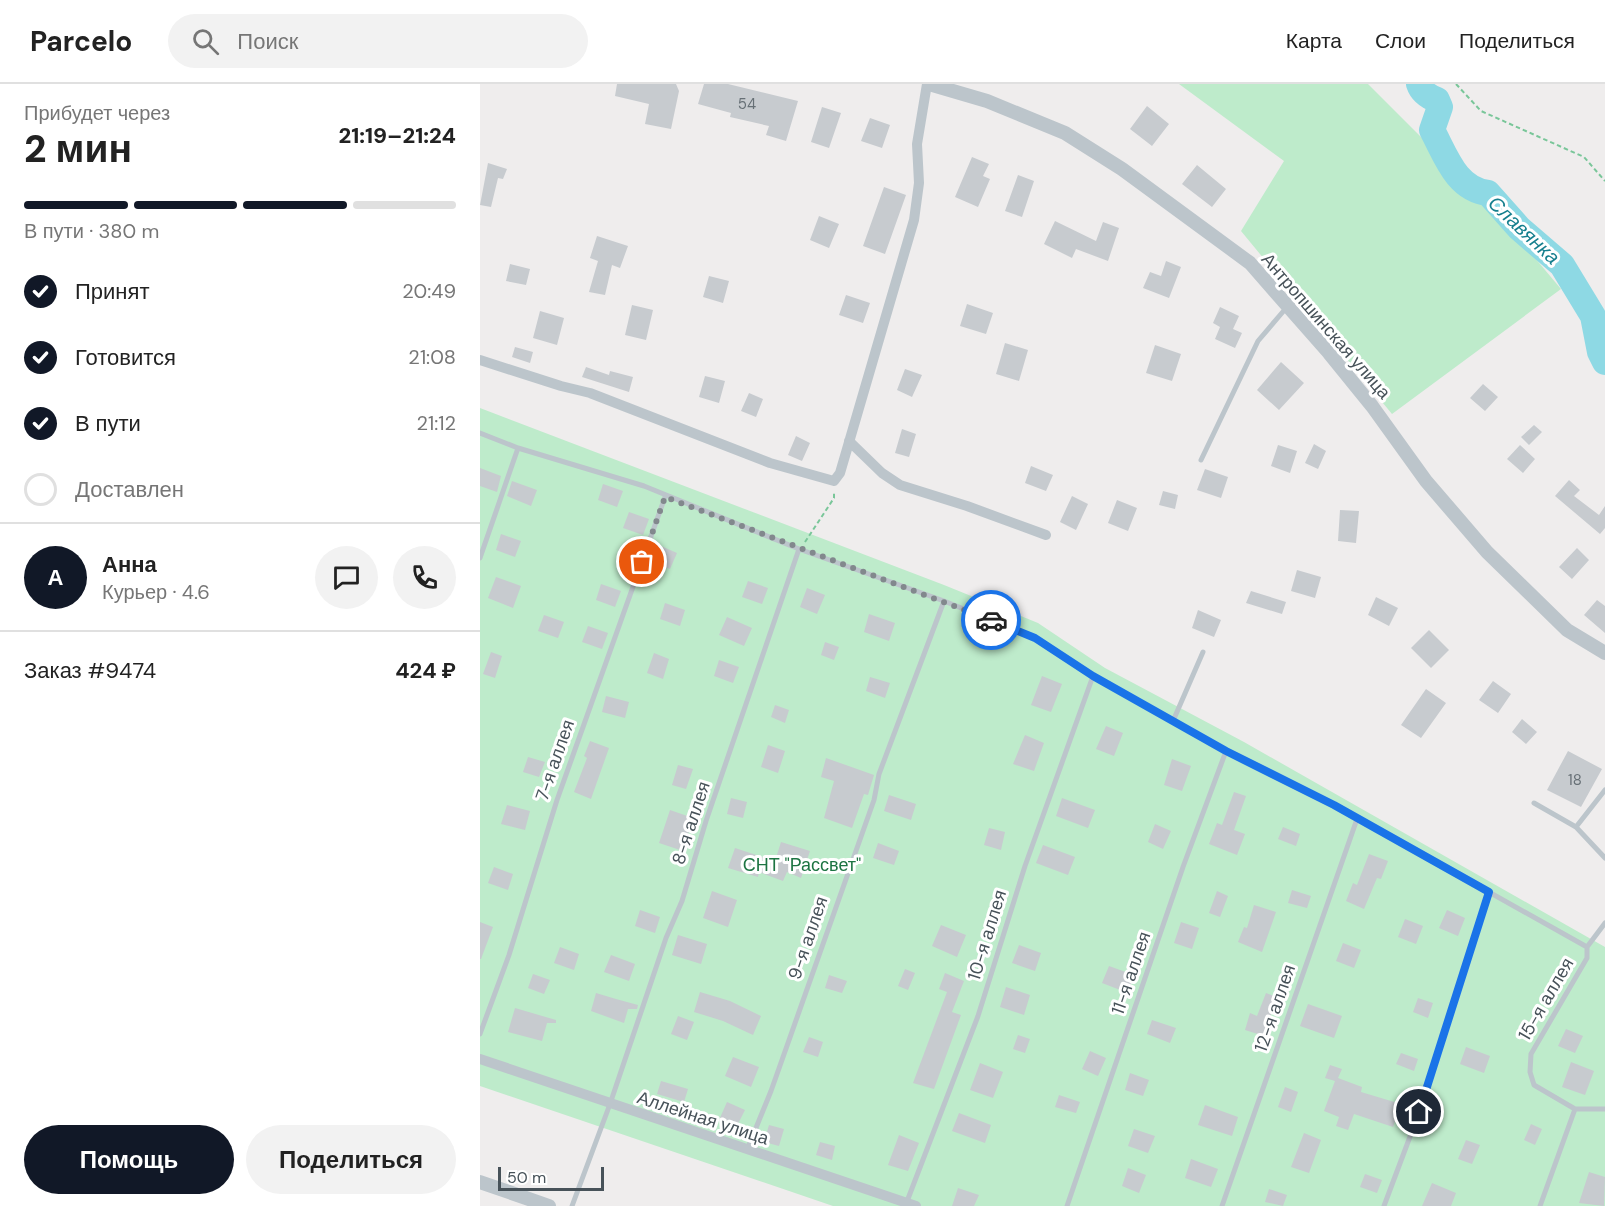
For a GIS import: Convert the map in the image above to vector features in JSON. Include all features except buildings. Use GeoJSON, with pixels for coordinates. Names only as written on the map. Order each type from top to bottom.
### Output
{"type":"FeatureCollection","features":[{"type":"Feature","properties":{"kind":"street","name":"Антропшинская улица"},"geometry":{"type":"LineString","coordinates":[[928,84],[987,101],[1065,133],[1122,169],[1250,263],[1372,406],[1426,481],[1487,552],[1566,630],[1605,652]]}},
{"type":"Feature","properties":{"kind":"street"},"geometry":{"type":"LineString","coordinates":[[480,360],[590,393],[770,463],[834,482],[840,473],[914,220],[919,183],[917,144],[928,84]]}},
{"type":"Feature","properties":{"kind":"street"},"geometry":{"type":"LineString","coordinates":[[849,441],[882,473],[900,486],[967,506],[1046,535]]}},
{"type":"Feature","properties":{"kind":"street","name":"Аллейная улица"},"geometry":{"type":"LineString","coordinates":[[480,1059],[910,1205]]}},
{"type":"Feature","properties":{"kind":"street"},"geometry":{"type":"LineString","coordinates":[[480,1182],[549,1206]]}},
{"type":"Feature","properties":{"kind":"lane"},"geometry":{"type":"LineString","coordinates":[[1201,460],[1258,341],[1288,306]]}},
{"type":"Feature","properties":{"kind":"lane"},"geometry":{"type":"LineString","coordinates":[[480,432],[518,448],[644,486],[665,497],[799,549],[944,601],[1035,638],[1093,676],[1226,751],[1334,805],[1587,947],[1605,923]]}},
{"type":"Feature","properties":{"kind":"lane"},"geometry":{"type":"LineString","coordinates":[[480,558],[518,448]]}},
{"type":"Feature","properties":{"kind":"lane","name":"7-я аллея"},"geometry":{"type":"LineString","coordinates":[[480,1034],[508,955],[556,800],[665,497]]}},
{"type":"Feature","properties":{"kind":"lane","name":"8-я аллея"},"geometry":{"type":"LineString","coordinates":[[572,1206],[610,1104],[666,938],[682,901],[706,821],[799,549]]}},
{"type":"Feature","properties":{"kind":"lane","name":"9-я аллея"},"geometry":{"type":"LineString","coordinates":[[747,1150],[771,1091],[873,800],[879,774],[944,601]]}},
{"type":"Feature","properties":{"kind":"lane"},"geometry":{"type":"LineString","coordinates":[[1173,721],[1203,652]]}},
{"type":"Feature","properties":{"kind":"lane","name":"10-я аллея"},"geometry":{"type":"LineString","coordinates":[[910,1205],[978,1017],[1025,866],[1093,676]]}},
{"type":"Feature","properties":{"kind":"lane","name":"11-я аллея"},"geometry":{"type":"LineString","coordinates":[[1067,1206],[1183,867],[1226,751]]}},
{"type":"Feature","properties":{"kind":"lane"},"geometry":{"type":"LineString","coordinates":[[1576,827],[1605,790]]}},
{"type":"Feature","properties":{"kind":"lane"},"geometry":{"type":"LineString","coordinates":[[1534,803],[1576,827],[1605,858]]}},
{"type":"Feature","properties":{"kind":"lane","name":"12-я аллея"},"geometry":{"type":"LineString","coordinates":[[1222,1206],[1357,819]]}},
{"type":"Feature","properties":{"kind":"lane"},"geometry":{"type":"LineString","coordinates":[[1384,1206],[1412,1134],[1489,892]]}},
{"type":"Feature","properties":{"kind":"lane","name":"15-я аллея"},"geometry":{"type":"LineString","coordinates":[[1575,1109],[1534,1085],[1530,1072],[1531,1054],[1587,958],[1587,947]]}},
{"type":"Feature","properties":{"kind":"lane"},"geometry":{"type":"LineString","coordinates":[[1540,1206],[1575,1109],[1605,1109]]}},
{"type":"Feature","properties":{"kind":"path"},"geometry":{"type":"LineString","coordinates":[[1456,84],[1481,111],[1584,157],[1605,181]]}},
{"type":"Feature","properties":{"kind":"path"},"geometry":{"type":"LineString","coordinates":[[799,549],[834,498],[834,482]]}},
{"type":"Feature","properties":{"kind":"green space"},"geometry":{"type":"Polygon","coordinates":[[[1179,84],[1368,84],[1429,145],[1473,195],[1519,239],[1561,289],[1392,414],[1241,231],[1284,161],[1179,84]]]}},
{"type":"Feature","properties":{"kind":"green space","name":"СНТ \"Рассвет\""},"geometry":{"type":"Polygon","coordinates":[[[480,408],[1038,623],[1105,668],[1244,742],[1605,947],[1605,1206],[833,1206],[480,1086],[480,408]]]}},
{"type":"Feature","properties":{"kind":"waterway","name":"Славянка"},"geometry":{"type":"LineString","coordinates":[[1419,84],[1426,94],[1437,100],[1440,107],[1432,130],[1453,170],[1468,185],[1488,193],[1519,228],[1562,265],[1593,316],[1600,352],[1605,362]]}},
{"type":"Feature","properties":{"kind":"way so far"},"geometry":{"type":"LineString","coordinates":[[642,562],[665,497],[991,620]]}},
{"type":"Feature","properties":{"kind":"route"},"geometry":{"type":"LineString","coordinates":[[991,620],[1035,638],[1093,676],[1226,751],[1334,805],[1489,892],[1419,1112]]}}]}
